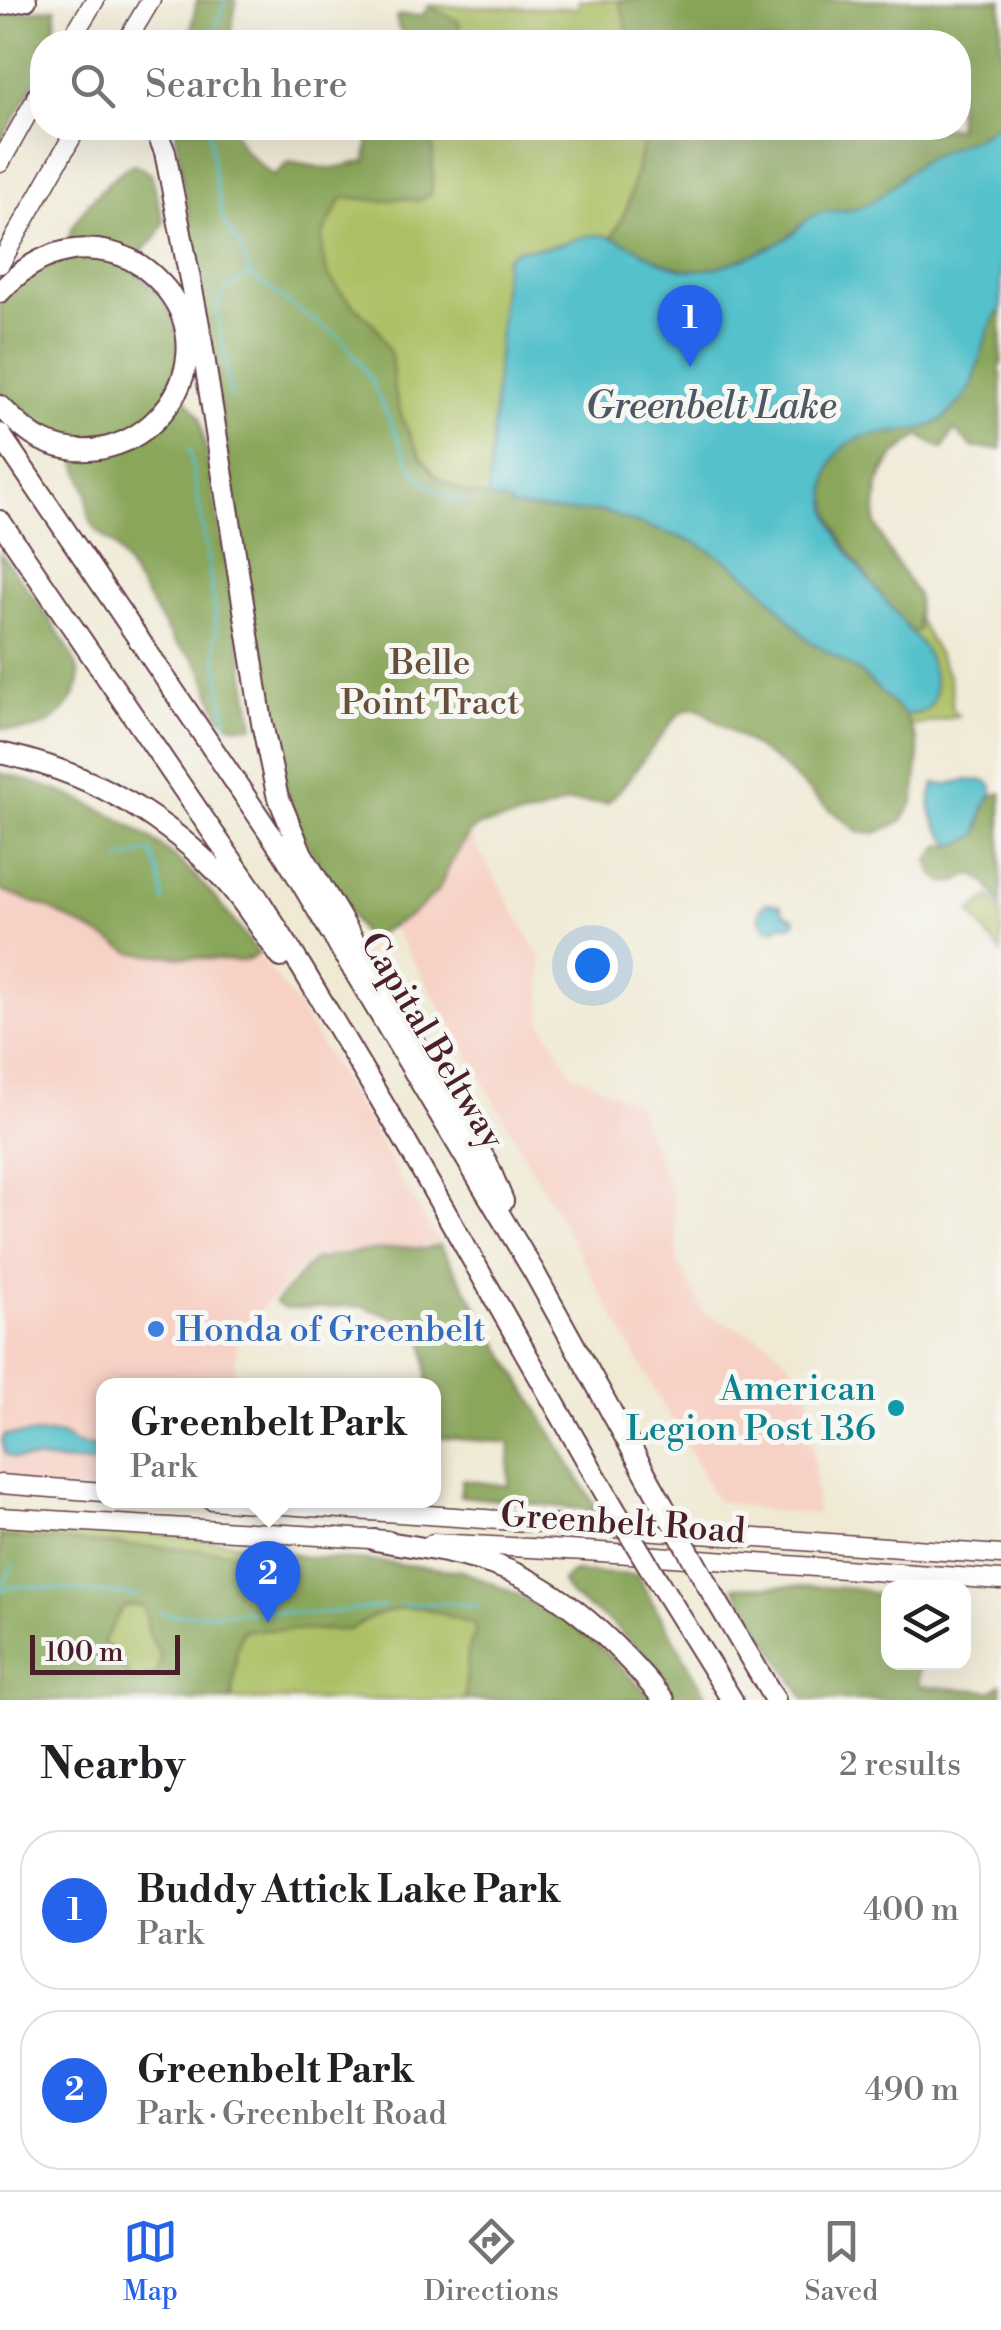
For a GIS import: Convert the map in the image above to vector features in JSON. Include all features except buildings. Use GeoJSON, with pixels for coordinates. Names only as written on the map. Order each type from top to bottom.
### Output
{"type":"FeatureCollection","features":[{"type":"Feature","properties":{"kind":"highway"},"geometry":{"type":"LineString","coordinates":[[0,4],[26,0]]}},
{"type":"Feature","properties":{"kind":"highway"},"geometry":{"type":"LineString","coordinates":[[160,140],[199,324],[276,794],[302,854],[488,1164],[534,1272]]}},
{"type":"Feature","properties":{"kind":"highway"},"geometry":{"type":"LineString","coordinates":[[0,292],[29,266],[50,255],[98,249],[119,254],[148,271],[172,296],[181,314],[187,350],[180,387],[171,403],[141,434],[123,443],[101,449],[59,447],[23,428],[0,406]]}},
{"type":"Feature","properties":{"kind":"highway","name":"Capital Beltway"},"geometry":{"type":"LineString","coordinates":[[0,434],[286,857],[534,1272],[775,1700]]}},
{"type":"Feature","properties":{"kind":"highway"},"geometry":{"type":"LineString","coordinates":[[0,521],[259,900],[404,1138],[612,1505],[732,1700]]}},
{"type":"Feature","properties":{"kind":"highway"},"geometry":{"type":"LineString","coordinates":[[0,753],[54,767],[121,797],[157,820],[216,872],[238,896],[404,1138]]}},
{"type":"Feature","properties":{"kind":"highway"},"geometry":{"type":"LineString","coordinates":[[375,1540],[468,1558],[523,1577],[596,1627],[664,1700]]}},
{"type":"Feature","properties":{"kind":"highway"},"geometry":{"type":"LineString","coordinates":[[734,1631],[785,1700]]}},
{"type":"Feature","properties":{"kind":"main road"},"geometry":{"type":"LineString","coordinates":[[77,30],[94,0]]}},
{"type":"Feature","properties":{"kind":"main road"},"geometry":{"type":"LineString","coordinates":[[133,30],[152,0]]}},
{"type":"Feature","properties":{"kind":"main road"},"geometry":{"type":"LineString","coordinates":[[0,163],[30,112]]}},
{"type":"Feature","properties":{"kind":"main road"},"geometry":{"type":"LineString","coordinates":[[0,264],[70,140]]}},
{"type":"Feature","properties":{"kind":"main road"},"geometry":{"type":"LineString","coordinates":[[0,1484],[96,1491]]}},
{"type":"Feature","properties":{"kind":"main road","name":"Greenbelt Road"},"geometry":{"type":"LineString","coordinates":[[326,1508],[1001,1555]]}},
{"type":"Feature","properties":{"kind":"main road","name":"Greenbelt Road"},"geometry":{"type":"LineString","coordinates":[[0,1517],[1001,1580]]}},
{"type":"Feature","properties":{"kind":"shaded area"},"geometry":{"type":"Polygon","coordinates":[[[469,833],[541,958],[542,1022],[572,1073],[637,1105],[674,1199],[678,1263],[705,1314],[769,1342],[809,1384],[817,1514],[772,1511],[716,1500],[465,1048],[392,926],[438,892],[469,833]]]}},
{"type":"Feature","properties":{"kind":"shaded area"},"geometry":{"type":"Polygon","coordinates":[[[0,890],[46,907],[246,960],[259,954],[299,1008],[440,1245],[425,1244],[413,1251],[407,1246],[311,1256],[238,1334],[234,1378],[96,1378],[96,1491],[0,1484],[0,890]]]}},
{"type":"Feature","properties":{"kind":"green space"},"geometry":{"type":"Polygon","coordinates":[[[197,0],[236,0],[232,30],[191,30],[197,0]]]}},
{"type":"Feature","properties":{"kind":"green space"},"geometry":{"type":"Polygon","coordinates":[[[579,0],[1001,0],[1001,363],[894,455],[878,484],[875,523],[917,595],[918,619],[949,677],[952,711],[959,716],[856,739],[476,520],[421,457],[324,290],[304,234],[381,140],[971,140],[971,30],[423,30],[429,6],[579,8],[579,0]]]}},
{"type":"Feature","properties":{"kind":"green space"},"geometry":{"type":"Polygon","coordinates":[[[619,0],[1001,0],[1001,120],[981,136],[908,172],[868,204],[813,217],[784,240],[730,263],[698,270],[677,267],[612,238],[627,208],[644,140],[971,140],[971,30],[628,30],[619,0]]]}},
{"type":"Feature","properties":{"kind":"green space"},"geometry":{"type":"Polygon","coordinates":[[[429,6],[459,22],[460,30],[399,29],[396,17],[422,16],[429,6]]]}},
{"type":"Feature","properties":{"kind":"green space"},"geometry":{"type":"Polygon","coordinates":[[[56,8],[55,30],[30,30],[30,91],[0,143],[0,14],[56,8]]]}},
{"type":"Feature","properties":{"kind":"green space","name":"Belle Point Tract"},"geometry":{"type":"Polygon","coordinates":[[[176,140],[239,140],[243,149],[273,176],[289,162],[330,169],[366,161],[369,140],[432,140],[431,194],[418,201],[345,197],[323,234],[322,253],[328,275],[377,328],[391,355],[394,389],[403,421],[435,476],[465,493],[567,512],[601,511],[697,543],[761,587],[807,639],[861,673],[905,715],[919,754],[914,801],[901,822],[876,833],[859,832],[780,764],[699,709],[689,709],[676,717],[607,803],[568,802],[536,814],[479,826],[469,833],[438,891],[413,914],[366,940],[304,839],[277,759],[176,140]]]}},
{"type":"Feature","properties":{"kind":"green space"},"geometry":{"type":"Polygon","coordinates":[[[134,164],[151,173],[164,223],[155,239],[128,264],[162,300],[178,333],[173,379],[200,417],[254,726],[234,726],[219,715],[202,669],[174,642],[115,546],[91,522],[88,496],[70,442],[31,422],[0,393],[0,301],[17,284],[65,256],[71,231],[81,214],[98,193],[134,164]]]}},
{"type":"Feature","properties":{"kind":"green space"},"geometry":{"type":"Polygon","coordinates":[[[1001,309],[1001,449],[974,448],[954,430],[943,449],[919,436],[894,455],[878,484],[875,523],[917,595],[918,630],[910,633],[866,576],[838,531],[826,486],[831,465],[844,447],[858,438],[928,426],[956,406],[971,388],[986,337],[1001,309]]]}},
{"type":"Feature","properties":{"kind":"green space"},"geometry":{"type":"Polygon","coordinates":[[[0,553],[69,649],[79,677],[76,691],[63,711],[34,729],[0,728],[0,553]]]}},
{"type":"Feature","properties":{"kind":"green space"},"geometry":{"type":"Polygon","coordinates":[[[0,773],[77,798],[148,837],[200,881],[259,954],[235,961],[133,953],[46,907],[0,890],[0,773]]]}},
{"type":"Feature","properties":{"kind":"green space"},"geometry":{"type":"Polygon","coordinates":[[[1001,793],[1001,905],[981,879],[970,874],[957,882],[945,883],[934,875],[928,862],[940,846],[957,845],[980,830],[987,802],[1001,793]]]}},
{"type":"Feature","properties":{"kind":"green space"},"geometry":{"type":"Polygon","coordinates":[[[990,897],[1001,911],[1001,953],[970,912],[990,897]]]}},
{"type":"Feature","properties":{"kind":"green space"},"geometry":{"type":"Polygon","coordinates":[[[440,1245],[598,1511],[460,1496],[462,1480],[508,1486],[510,1443],[441,1438],[441,1378],[427,1378],[425,1344],[399,1319],[361,1306],[286,1309],[275,1303],[313,1260],[404,1247],[424,1249],[440,1245]]]}},
{"type":"Feature","properties":{"kind":"green space"},"geometry":{"type":"Polygon","coordinates":[[[0,1525],[228,1542],[398,1574],[625,1700],[0,1700],[0,1525]]]}},
{"type":"Feature","properties":{"kind":"green space"},"geometry":{"type":"Polygon","coordinates":[[[0,1537],[371,1561],[462,1571],[564,1619],[602,1649],[654,1700],[465,1700],[468,1647],[475,1625],[421,1607],[373,1616],[349,1630],[243,1630],[232,1700],[0,1700],[0,1537]],[[143,1606],[122,1608],[103,1642],[119,1658],[133,1683],[157,1674],[159,1665],[160,1654],[151,1639],[143,1606]]]}},
{"type":"Feature","properties":{"kind":"green space"},"geometry":{"type":"Polygon","coordinates":[[[574,1572],[637,1575],[709,1700],[675,1700],[627,1639],[565,1588],[562,1581],[574,1572]]]}},
{"type":"Feature","properties":{"kind":"green space"},"geometry":{"type":"Polygon","coordinates":[[[734,1587],[846,1588],[879,1596],[881,1670],[919,1670],[919,1686],[991,1691],[1001,1684],[1001,1700],[805,1700],[734,1587]]]}},
{"type":"Feature","properties":{"kind":"water","name":"Greenbelt Lake"},"geometry":{"type":"Polygon","coordinates":[[[1001,120],[1001,309],[986,337],[971,387],[937,423],[915,430],[869,435],[847,445],[838,453],[828,475],[829,512],[844,546],[924,648],[935,686],[933,701],[927,709],[905,715],[861,673],[807,639],[761,587],[697,543],[601,511],[511,507],[508,502],[488,498],[505,260],[509,255],[599,235],[674,267],[699,270],[719,266],[777,244],[814,215],[869,203],[927,158],[1001,120]]]}},
{"type":"Feature","properties":{"kind":"water"},"geometry":{"type":"Polygon","coordinates":[[[986,781],[992,786],[992,795],[984,807],[977,836],[952,845],[933,816],[932,791],[936,783],[986,781]]]}},
{"type":"Feature","properties":{"kind":"water"},"geometry":{"type":"Polygon","coordinates":[[[767,903],[780,905],[785,914],[795,918],[795,923],[766,928],[759,917],[767,903]]]}},
{"type":"Feature","properties":{"kind":"water"},"geometry":{"type":"Polygon","coordinates":[[[4,1435],[61,1435],[73,1442],[96,1446],[96,1464],[13,1458],[5,1454],[4,1435]]]}},
{"type":"Feature","properties":{"kind":"waterway"},"geometry":{"type":"LineString","coordinates":[[216,30],[225,0]]}},
{"type":"Feature","properties":{"kind":"waterway"},"geometry":{"type":"LineString","coordinates":[[210,140],[223,219],[240,245],[250,274],[343,339],[370,378],[410,464],[421,479],[451,498],[469,501]]}},
{"type":"Feature","properties":{"kind":"waterway"},"geometry":{"type":"LineString","coordinates":[[231,397],[217,307],[222,293],[249,275]]}},
{"type":"Feature","properties":{"kind":"waterway"},"geometry":{"type":"LineString","coordinates":[[189,449],[215,611],[216,655],[227,725]]}},
{"type":"Feature","properties":{"kind":"waterway"},"geometry":{"type":"LineString","coordinates":[[120,860],[151,851],[164,902]]}},
{"type":"Feature","properties":{"kind":"waterway"},"geometry":{"type":"LineString","coordinates":[[1,1589],[14,1564]]}},
{"type":"Feature","properties":{"kind":"waterway"},"geometry":{"type":"LineString","coordinates":[[0,1590],[18,1586],[139,1596]]}},
{"type":"Feature","properties":{"kind":"waterway"},"geometry":{"type":"LineString","coordinates":[[401,1605],[477,1606]]}},
{"type":"Feature","properties":{"kind":"waterway"},"geometry":{"type":"LineString","coordinates":[[159,1611],[171,1615],[267,1611],[313,1614],[384,1607]]}},
{"type":"Feature","properties":{"kind":"place","name":"Buddy Attick Lake Park"},"geometry":{"type":"Point","coordinates":[690,367]}},
{"type":"Feature","properties":{"kind":"place","name":"Honda of Greenbelt"},"geometry":{"type":"Point","coordinates":[156,1329]}},
{"type":"Feature","properties":{"kind":"place","name":"American Legion Post 136"},"geometry":{"type":"Point","coordinates":[896,1408]}},
{"type":"Feature","properties":{"kind":"place","name":"Greenbelt Park"},"geometry":{"type":"Point","coordinates":[268,1623]}}]}
